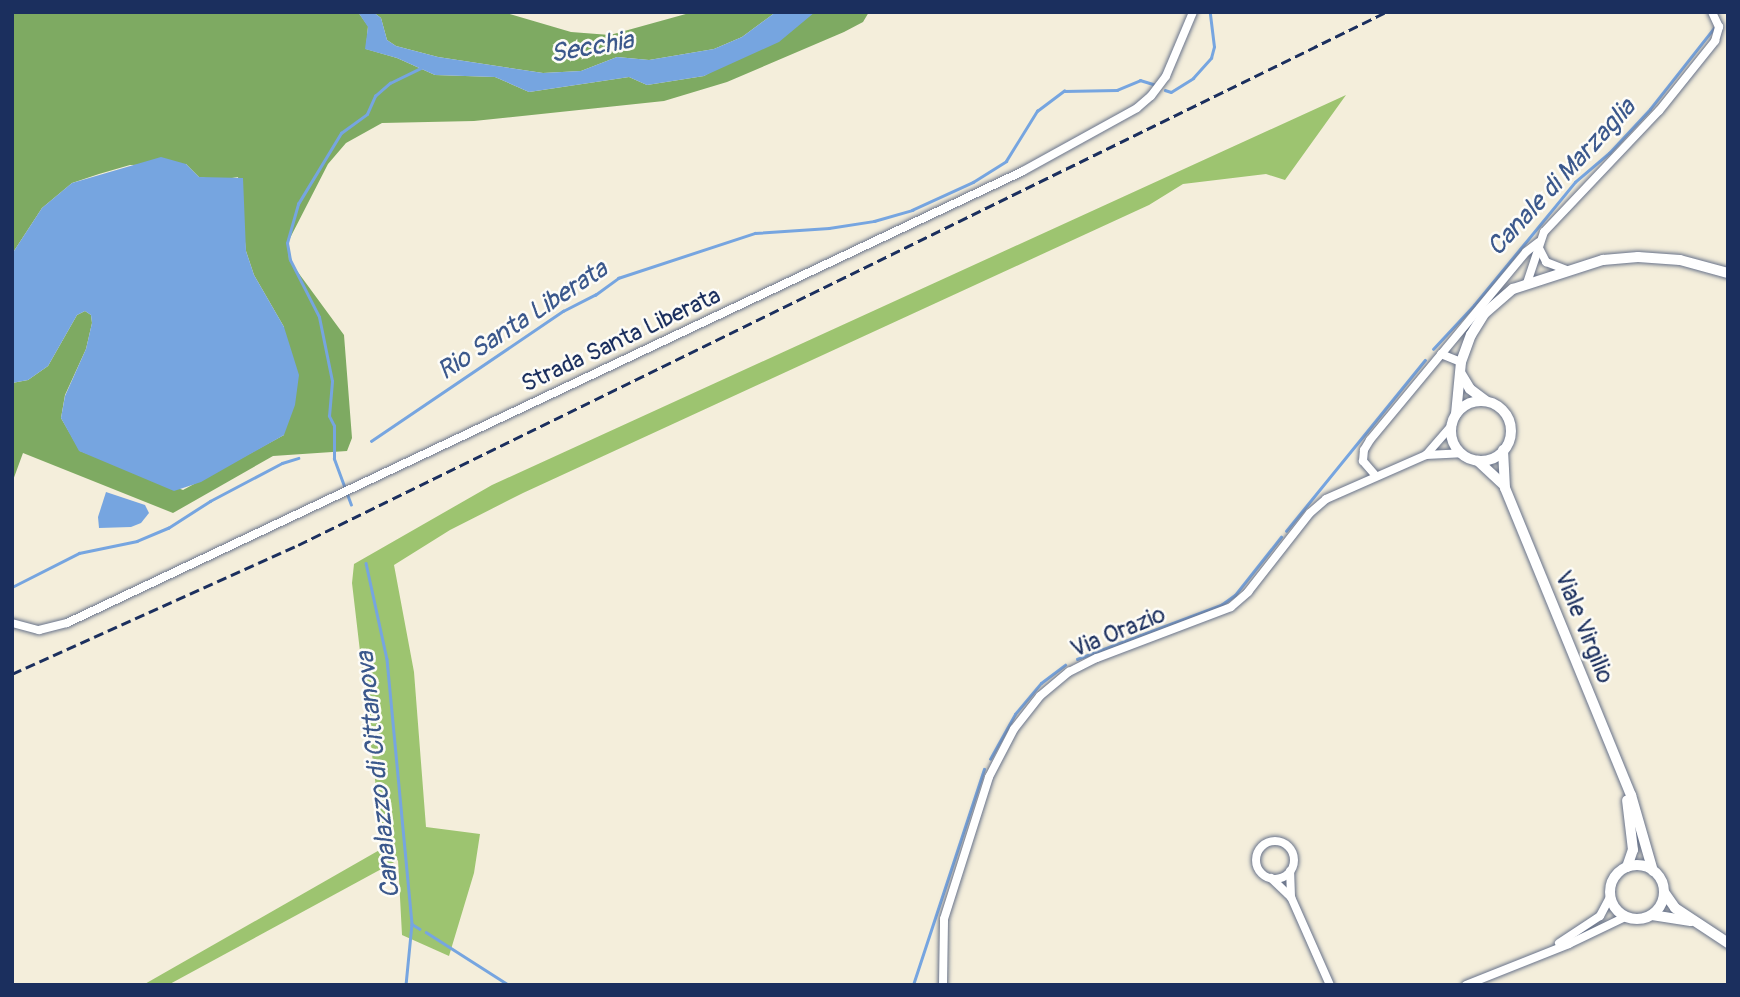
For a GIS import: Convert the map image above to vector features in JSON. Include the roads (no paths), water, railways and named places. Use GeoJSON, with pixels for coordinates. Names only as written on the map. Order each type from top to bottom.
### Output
{"type":"FeatureCollection","features":[{"type":"Feature","properties":{"kind":"street","name":"Strada Santa Liberata"},"geometry":{"type":"LineString","coordinates":[[12,623],[29,630],[53,628],[339,496],[1023,171],[1137,108],[1167,76],[1193,12]]}},
{"type":"Feature","properties":{"kind":"street"},"geometry":{"type":"LineString","coordinates":[[1527,282],[1539,242],[1556,217],[1659,111],[1715,40],[1719,27],[1712,12]]}},
{"type":"Feature","properties":{"kind":"street"},"geometry":{"type":"LineString","coordinates":[[1539,242],[1546,262],[1567,270]]}},
{"type":"Feature","properties":{"kind":"street"},"geometry":{"type":"LineString","coordinates":[[1376,476],[1364,465],[1364,450],[1526,252],[1539,242]]}},
{"type":"Feature","properties":{"kind":"street"},"geometry":{"type":"LineString","coordinates":[[1461,374],[1470,388],[1502,410],[1510,424],[1510,435],[1503,450],[1492,458],[1478,461],[1461,453],[1452,438],[1452,425],[1456,414],[1461,362],[1471,335],[1485,313],[1503,296],[1527,282],[1603,260],[1638,257],[1680,260],[1728,273]]}},
{"type":"Feature","properties":{"kind":"street"},"geometry":{"type":"LineString","coordinates":[[1441,354],[1461,362]]}},
{"type":"Feature","properties":{"kind":"street"},"geometry":{"type":"LineString","coordinates":[[1456,414],[1467,405],[1488,402]]}},
{"type":"Feature","properties":{"kind":"street","name":"Via Orazio"},"geometry":{"type":"LineString","coordinates":[[1426,454],[1452,425]]}},
{"type":"Feature","properties":{"kind":"street","name":"Viale Virgilio"},"geometry":{"type":"LineString","coordinates":[[1503,450],[1505,488],[1625,782],[1653,871]]}},
{"type":"Feature","properties":{"kind":"street","name":"Via Orazio"},"geometry":{"type":"LineString","coordinates":[[943,985],[944,919],[984,789],[1007,741],[1040,696],[1069,672],[1097,658],[1231,607],[1248,592],[1318,506],[1426,454],[1461,453]]}},
{"type":"Feature","properties":{"kind":"street","name":"Viale Virgilio"},"geometry":{"type":"LineString","coordinates":[[1478,461],[1505,488]]}},
{"type":"Feature","properties":{"kind":"street","name":"Viale Virgilio"},"geometry":{"type":"LineString","coordinates":[[1625,782],[1633,840],[1627,867]]}},
{"type":"Feature","properties":{"kind":"street"},"geometry":{"type":"LineString","coordinates":[[1291,897],[1272,878],[1259,871],[1256,862],[1258,852],[1268,842],[1277,841],[1290,847],[1294,860],[1290,871],[1291,897],[1328,985]]}},
{"type":"Feature","properties":{"kind":"street"},"geometry":{"type":"LineString","coordinates":[[1542,954],[1596,919],[1610,897],[1613,879],[1627,867],[1640,866],[1653,871],[1661,880],[1664,892],[1675,908],[1728,943]]}},
{"type":"Feature","properties":{"kind":"street"},"geometry":{"type":"LineString","coordinates":[[1272,878],[1282,877],[1290,871]]}},
{"type":"Feature","properties":{"kind":"street"},"geometry":{"type":"LineString","coordinates":[[1652,915],[1661,905],[1664,892]]}},
{"type":"Feature","properties":{"kind":"street"},"geometry":{"type":"LineString","coordinates":[[1610,897],[1615,909],[1625,917],[1639,919],[1652,915],[1701,924]]}},
{"type":"Feature","properties":{"kind":"street"},"geometry":{"type":"LineString","coordinates":[[1466,985],[1625,917]]}},
{"type":"Feature","properties":{"kind":"water"},"geometry":{"type":"Polygon","coordinates":[[[358,12],[373,12],[381,18],[387,40],[396,46],[438,57],[543,73],[581,71],[617,57],[649,60],[714,49],[742,37],[776,12],[815,12],[779,42],[704,76],[647,85],[629,77],[529,92],[495,77],[435,75],[397,58],[365,49],[368,27],[358,12]]]}},
{"type":"Feature","properties":{"kind":"water"},"geometry":{"type":"Polygon","coordinates":[[[161,157],[186,164],[199,177],[243,178],[246,251],[254,275],[284,327],[299,375],[295,405],[284,435],[201,482],[174,491],[79,451],[61,418],[65,396],[86,349],[92,323],[91,315],[85,311],[77,315],[48,366],[28,380],[12,383],[12,254],[42,208],[72,183],[161,157]]]}},
{"type":"Feature","properties":{"kind":"water"},"geometry":{"type":"Polygon","coordinates":[[[106,492],[145,505],[149,513],[141,523],[131,527],[99,528],[98,517],[106,492]]]}},
{"type":"Feature","properties":{"kind":"waterway","name":"Rio Santa Liberata"},"geometry":{"type":"LineString","coordinates":[[1165,90],[1171,92],[1193,78],[1211,58],[1214,47],[1210,12]]}},
{"type":"Feature","properties":{"kind":"waterway","name":"Canale di Marzaglia"},"geometry":{"type":"LineString","coordinates":[[1433,349],[1474,305],[1575,182],[1609,153],[1650,109],[1714,28]]}},
{"type":"Feature","properties":{"kind":"waterway","name":"Canalazzo di Cittanova"},"geometry":{"type":"LineString","coordinates":[[351,505],[334,459],[334,426],[329,416],[332,381],[319,317],[290,260],[287,243],[298,204],[341,133],[367,114],[375,96],[390,83],[421,68]]}},
{"type":"Feature","properties":{"kind":"waterway","name":"Rio Santa Liberata"},"geometry":{"type":"LineString","coordinates":[[371,441],[563,311],[595,295],[618,278],[755,233],[829,228],[874,221],[912,210],[973,182],[1006,161],[1037,111],[1064,91],[1117,90],[1140,80],[1153,84]]}},
{"type":"Feature","properties":{"kind":"waterway","name":"Canale di Marzaglia"},"geometry":{"type":"LineString","coordinates":[[1286,531],[1425,360]]}},
{"type":"Feature","properties":{"kind":"waterway","name":"Rio Santa Liberata"},"geometry":{"type":"LineString","coordinates":[[12,587],[79,553],[137,541],[168,528],[210,501],[282,463],[298,458]]}},
{"type":"Feature","properties":{"kind":"waterway","name":"Canale di Marzaglia"},"geometry":{"type":"LineString","coordinates":[[1077,659],[1221,605],[1235,595],[1281,537]]}},
{"type":"Feature","properties":{"kind":"waterway","name":"Canalazzo di Cittanova"},"geometry":{"type":"LineString","coordinates":[[366,563],[387,659],[412,924],[406,985]]}},
{"type":"Feature","properties":{"kind":"waterway","name":"Canale di Marzaglia"},"geometry":{"type":"LineString","coordinates":[[990,759],[1015,714],[1041,683],[1065,665]]}},
{"type":"Feature","properties":{"kind":"waterway","name":"Canale di Marzaglia"},"geometry":{"type":"LineString","coordinates":[[913,985],[984,769]]}},
{"type":"Feature","properties":{"kind":"waterway"},"geometry":{"type":"LineString","coordinates":[[412,924],[420,929]]}},
{"type":"Feature","properties":{"kind":"waterway"},"geometry":{"type":"LineString","coordinates":[[426,932],[509,985]]}},
{"type":"Feature","properties":{"kind":"railway"},"geometry":{"type":"LineString","coordinates":[[12,674],[298,545],[1386,12]]}},
{"type":"Feature","properties":{"kind":"water label","name":"Secchia"},"geometry":{"type":"Point","coordinates":[592,48]}}]}
